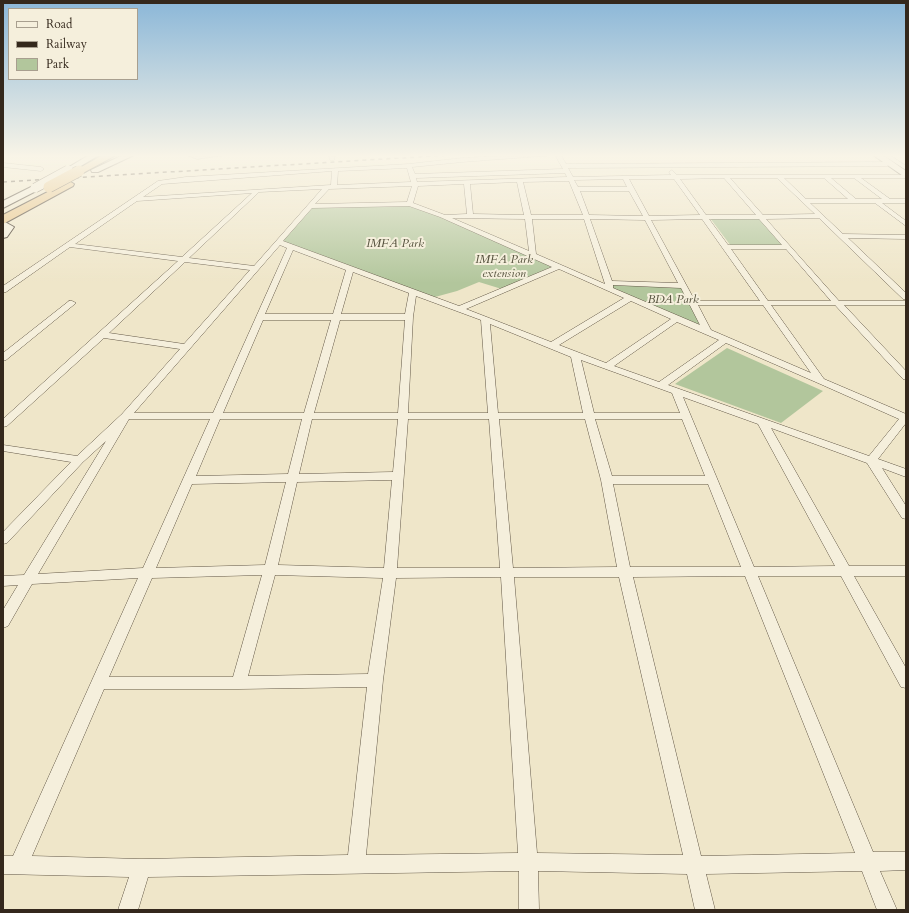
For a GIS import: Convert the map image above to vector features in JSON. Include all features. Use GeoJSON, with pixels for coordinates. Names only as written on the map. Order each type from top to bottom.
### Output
{"type":"FeatureCollection","features":[{"type":"Feature","properties":{"kind":"highway"},"geometry":{"type":"LineString","coordinates":[[4,206],[24,198]]}},
{"type":"Feature","properties":{"kind":"highway"},"geometry":{"type":"LineString","coordinates":[[4,227],[48,198]]}},
{"type":"Feature","properties":{"kind":"street"},"geometry":{"type":"LineString","coordinates":[[4,206],[19,198]]}},
{"type":"Feature","properties":{"kind":"street"},"geometry":{"type":"LineString","coordinates":[[3,290],[136,199],[155,198]]}},
{"type":"Feature","properties":{"kind":"street"},"geometry":{"type":"LineString","coordinates":[[3,424],[102,335],[250,198]]}},
{"type":"Feature","properties":{"kind":"street"},"geometry":{"type":"LineString","coordinates":[[3,540],[79,460],[126,416],[318,198]]}},
{"type":"Feature","properties":{"kind":"street"},"geometry":{"type":"LineString","coordinates":[[410,204],[412,198]]}},
{"type":"Feature","properties":{"kind":"street"},"geometry":{"type":"LineString","coordinates":[[468,198],[470,216]]}},
{"type":"Feature","properties":{"kind":"street"},"geometry":{"type":"LineString","coordinates":[[524,198],[528,216],[533,256]]}},
{"type":"Feature","properties":{"kind":"street"},"geometry":{"type":"LineString","coordinates":[[579,198],[609,287]]}},
{"type":"Feature","properties":{"kind":"street"},"geometry":{"type":"LineString","coordinates":[[635,198],[708,332]]}},
{"type":"Feature","properties":{"kind":"street"},"geometry":{"type":"LineString","coordinates":[[689,198],[726,247],[764,303],[821,381]]}},
{"type":"Feature","properties":{"kind":"street"},"geometry":{"type":"LineString","coordinates":[[744,198],[838,304],[906,377]]}},
{"type":"Feature","properties":{"kind":"street"},"geometry":{"type":"LineString","coordinates":[[800,198],[906,297]]}},
{"type":"Feature","properties":{"kind":"street"},"geometry":{"type":"LineString","coordinates":[[850,198],[854,201]]}},
{"type":"Feature","properties":{"kind":"street"},"geometry":{"type":"LineString","coordinates":[[884,198],[889,201]]}},
{"type":"Feature","properties":{"kind":"street"},"geometry":{"type":"LineString","coordinates":[[804,201],[906,201]]}},
{"type":"Feature","properties":{"kind":"street"},"geometry":{"type":"LineString","coordinates":[[876,201],[906,224]]}},
{"type":"Feature","properties":{"kind":"street"},"geometry":{"type":"LineString","coordinates":[[310,206],[410,204],[442,216],[558,267],[609,287],[630,298],[905,418],[871,460]]}},
{"type":"Feature","properties":{"kind":"street"},"geometry":{"type":"LineString","coordinates":[[442,216],[586,216],[647,218],[820,216]]}},
{"type":"Feature","properties":{"kind":"street"},"geometry":{"type":"LineString","coordinates":[[841,236],[905,238]]}},
{"type":"Feature","properties":{"kind":"street"},"geometry":{"type":"LineString","coordinates":[[279,242],[460,309],[575,355],[906,473]]}},
{"type":"Feature","properties":{"kind":"street"},"geometry":{"type":"LineString","coordinates":[[68,245],[256,268]]}},
{"type":"Feature","properties":{"kind":"street"},"geometry":{"type":"LineString","coordinates":[[291,247],[216,416],[190,480],[101,683],[11,864],[141,868],[356,863],[528,862],[694,865],[906,861]]}},
{"type":"Feature","properties":{"kind":"street"},"geometry":{"type":"LineString","coordinates":[[726,247],[787,247]]}},
{"type":"Feature","properties":{"kind":"street"},"geometry":{"type":"LineString","coordinates":[[460,309],[558,267]]}},
{"type":"Feature","properties":{"kind":"street"},"geometry":{"type":"LineString","coordinates":[[239,683],[270,570],[308,415],[350,269]]}},
{"type":"Feature","properties":{"kind":"street"},"geometry":{"type":"LineString","coordinates":[[609,287],[683,286]]}},
{"type":"Feature","properties":{"kind":"street"},"geometry":{"type":"LineString","coordinates":[[356,863],[375,680],[390,573],[403,417],[409,317],[413,292]]}},
{"type":"Feature","properties":{"kind":"street"},"geometry":{"type":"LineString","coordinates":[[553,345],[630,298]]}},
{"type":"Feature","properties":{"kind":"street"},"geometry":{"type":"LineString","coordinates":[[3,358],[72,303]]}},
{"type":"Feature","properties":{"kind":"street"},"geometry":{"type":"LineString","coordinates":[[693,303],[906,303]]}},
{"type":"Feature","properties":{"kind":"street"},"geometry":{"type":"LineString","coordinates":[[260,317],[409,317]]}},
{"type":"Feature","properties":{"kind":"street"},"geometry":{"type":"LineString","coordinates":[[608,366],[677,318]]}},
{"type":"Feature","properties":{"kind":"street"},"geometry":{"type":"LineString","coordinates":[[485,319],[507,572],[528,862],[529,910]]}},
{"type":"Feature","properties":{"kind":"street"},"geometry":{"type":"LineString","coordinates":[[102,335],[187,347]]}},
{"type":"Feature","properties":{"kind":"street"},"geometry":{"type":"LineString","coordinates":[[661,385],[725,340]]}},
{"type":"Feature","properties":{"kind":"street"},"geometry":{"type":"LineString","coordinates":[[575,355],[589,415],[607,480],[625,573],[705,910]]}},
{"type":"Feature","properties":{"kind":"street"},"geometry":{"type":"LineString","coordinates":[[676,390],[887,910]]}},
{"type":"Feature","properties":{"kind":"street"},"geometry":{"type":"LineString","coordinates":[[126,416],[687,416]]}},
{"type":"Feature","properties":{"kind":"street"},"geometry":{"type":"LineString","coordinates":[[3,622],[30,580],[126,416]]}},
{"type":"Feature","properties":{"kind":"street"},"geometry":{"type":"LineString","coordinates":[[762,422],[906,682]]}},
{"type":"Feature","properties":{"kind":"street"},"geometry":{"type":"LineString","coordinates":[[3,448],[79,460]]}},
{"type":"Feature","properties":{"kind":"street"},"geometry":{"type":"LineString","coordinates":[[871,460],[906,514]]}},
{"type":"Feature","properties":{"kind":"street"},"geometry":{"type":"LineString","coordinates":[[190,480],[398,476]]}},
{"type":"Feature","properties":{"kind":"street"},"geometry":{"type":"LineString","coordinates":[[607,480],[713,480]]}},
{"type":"Feature","properties":{"kind":"street"},"geometry":{"type":"LineString","coordinates":[[3,581],[149,573],[270,570],[390,573],[906,571]]}},
{"type":"Feature","properties":{"kind":"street"},"geometry":{"type":"LineString","coordinates":[[101,683],[239,683],[375,680]]}},
{"type":"Feature","properties":{"kind":"street"},"geometry":{"type":"LineString","coordinates":[[128,910],[141,868]]}},
{"type":"Feature","properties":{"kind":"green space","name":"IMFA Park"},"geometry":{"type":"Polygon","coordinates":[[[410,204],[558,267],[505,290],[479,282],[457,291],[435,297],[413,292],[279,242],[310,206],[410,204]]]}},
{"type":"Feature","properties":{"kind":"green space"},"geometry":{"type":"Polygon","coordinates":[[[710,218],[759,218],[784,247],[731,246],[710,218]]]}},
{"type":"Feature","properties":{"kind":"green space","name":"BDA Park"},"geometry":{"type":"Polygon","coordinates":[[[609,283],[683,286],[708,332],[609,290],[609,283]]]}},
{"type":"Feature","properties":{"kind":"green space"},"geometry":{"type":"Polygon","coordinates":[[[727,348],[823,391],[781,423],[675,384],[727,348]]]}},
{"type":"Feature","properties":{"kind":"park label","name":"IMFA Park extension"},"geometry":{"type":"Point","coordinates":[504,267]}}]}
